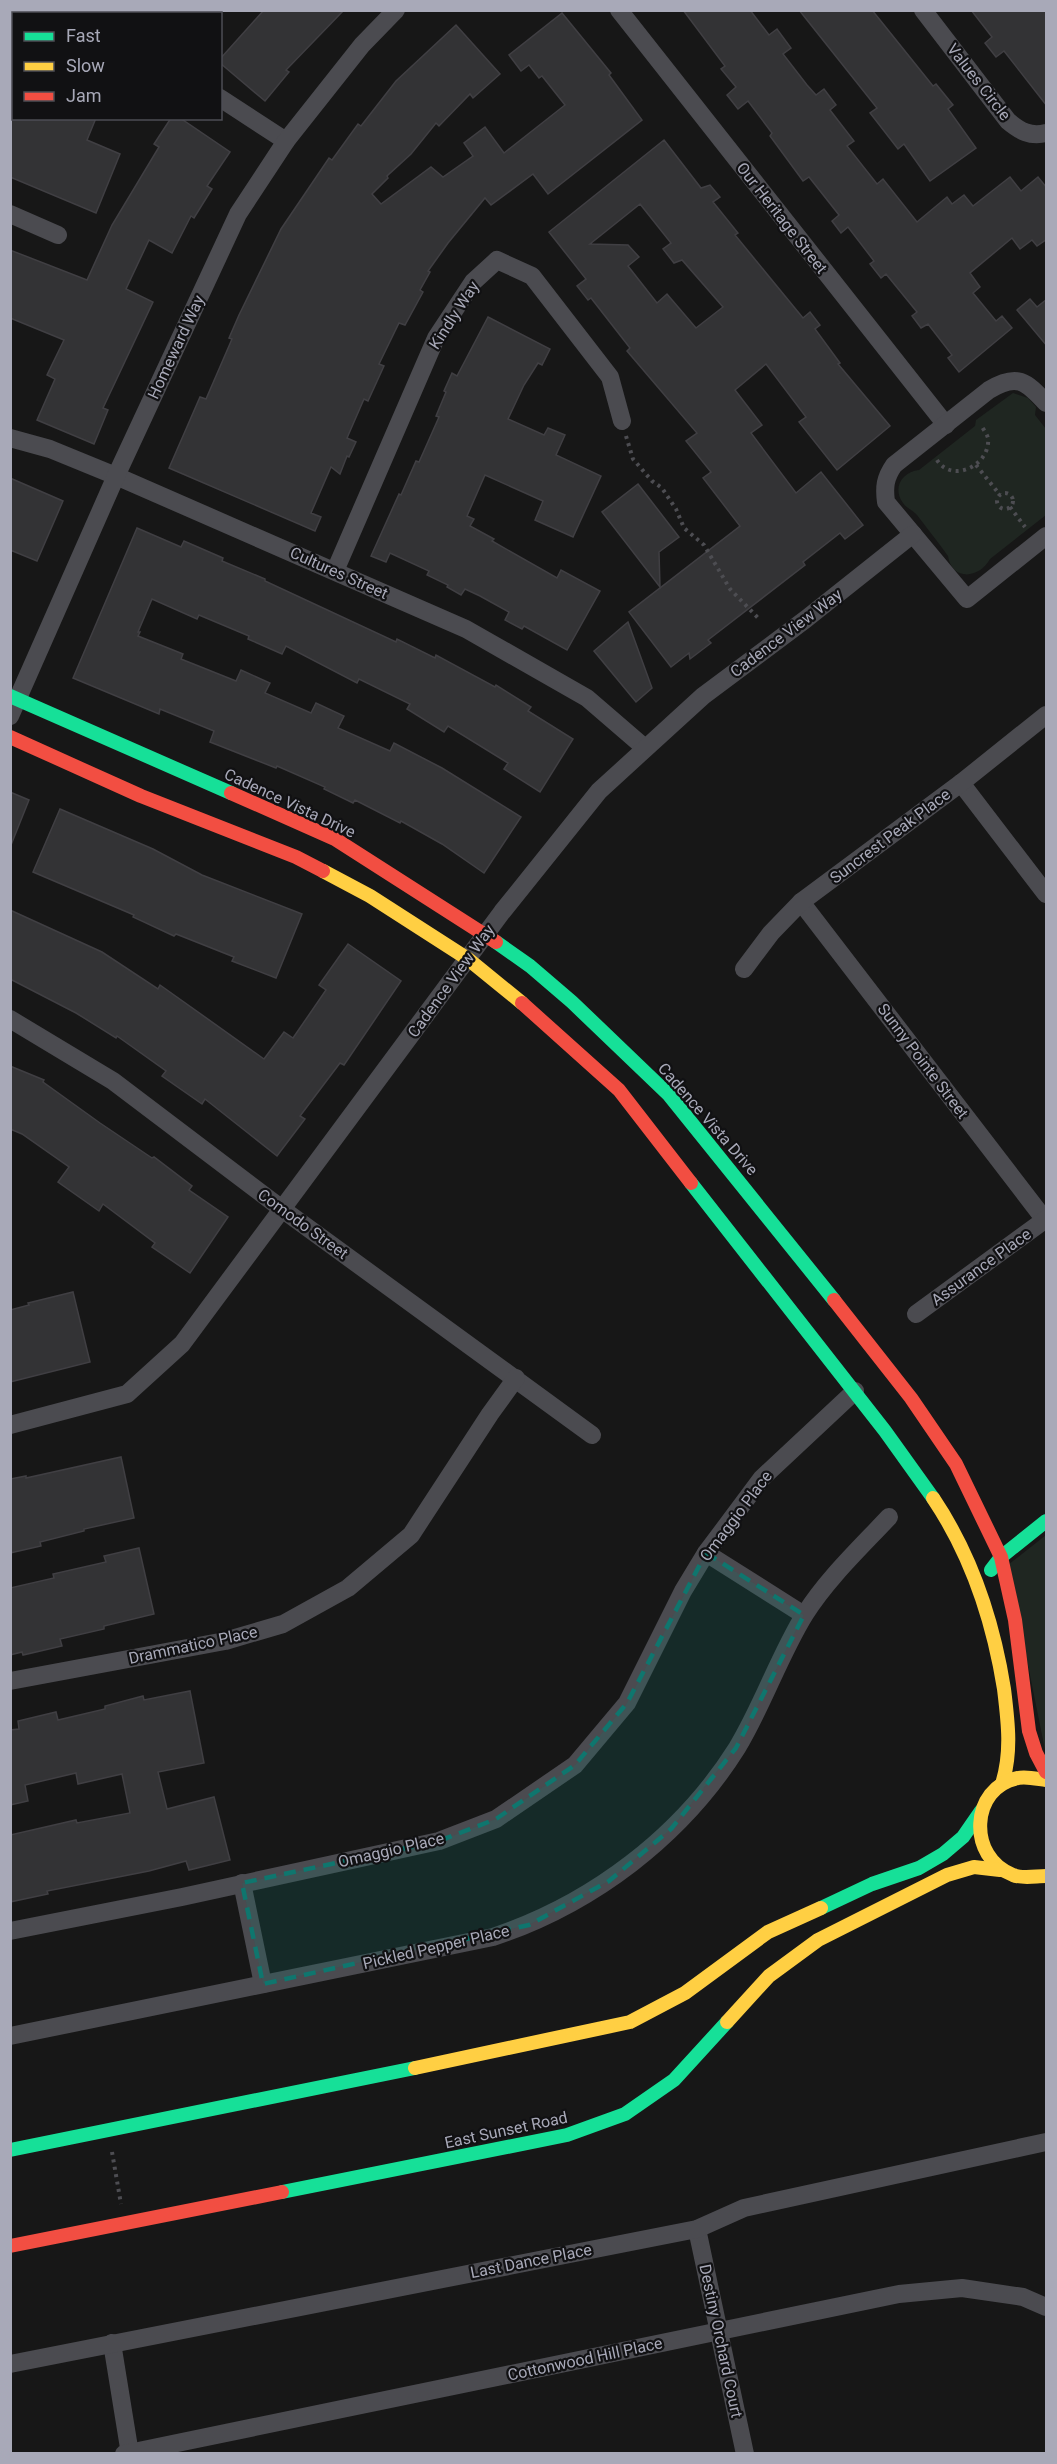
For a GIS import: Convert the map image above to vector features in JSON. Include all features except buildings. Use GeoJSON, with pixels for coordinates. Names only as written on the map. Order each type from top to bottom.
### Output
{"type":"FeatureCollection","features":[{"type":"Feature","properties":{"kind":"street","name":"Homeward Way"},"geometry":{"type":"LineString","coordinates":[[10,716],[14,697],[238,214],[286,141],[362,45],[396,10]]}},
{"type":"Feature","properties":{"kind":"street","name":"Our Heritage Street"},"geometry":{"type":"LineString","coordinates":[[619,10],[946,425]]}},
{"type":"Feature","properties":{"kind":"street","name":"Values Circle"},"geometry":{"type":"LineString","coordinates":[[923,10],[1008,121],[1021,131],[1037,135],[1047,133]]}},
{"type":"Feature","properties":{"kind":"street"},"geometry":{"type":"LineString","coordinates":[[222,99],[286,141]]}},
{"type":"Feature","properties":{"kind":"street"},"geometry":{"type":"LineString","coordinates":[[10,214],[58,234]]}},
{"type":"Feature","properties":{"kind":"street","name":"Kindly Way"},"geometry":{"type":"LineString","coordinates":[[335,571],[436,338],[473,282],[497,260],[532,276],[610,377],[622,421]]}},
{"type":"Feature","properties":{"kind":"street"},"geometry":{"type":"LineString","coordinates":[[1044,542],[967,599],[886,502],[884,489],[887,476],[894,465],[1004,381],[1018,381],[1030,385],[1047,403]]}},
{"type":"Feature","properties":{"kind":"street","name":"Cultures Street"},"geometry":{"type":"LineString","coordinates":[[10,438],[50,449],[116,476],[466,628],[587,698],[645,748]]}},
{"type":"Feature","properties":{"kind":"street","name":"Cadence View Way"},"geometry":{"type":"LineString","coordinates":[[10,1425],[127,1394],[182,1344],[537,865],[599,791],[703,696],[807,620],[913,534]]}},
{"type":"Feature","properties":{"kind":"street","name":"Cadence Vista Drive"},"geometry":{"type":"LineString","coordinates":[[14,697],[335,840],[486,935],[530,966],[572,1002],[669,1095],[769,1217],[911,1398],[956,1464],[993,1537],[1000,1557],[1014,1620],[1028,1725],[1036,1753],[1047,1772]]}},
{"type":"Feature","properties":{"kind":"street","name":"Suncrest Peak Place"},"geometry":{"type":"LineString","coordinates":[[744,969],[771,933],[801,902],[961,783],[1047,715]]}},
{"type":"Feature","properties":{"kind":"street"},"geometry":{"type":"LineString","coordinates":[[10,737],[141,796],[296,857],[370,896],[468,959],[545,1022],[619,1090],[916,1472],[964,1550],[991,1623],[998,1655],[1007,1711],[1010,1758],[1002,1784]]}},
{"type":"Feature","properties":{"kind":"street"},"geometry":{"type":"LineString","coordinates":[[961,783],[1047,894]]}},
{"type":"Feature","properties":{"kind":"street","name":"Sunny Pointe Street"},"geometry":{"type":"LineString","coordinates":[[801,902],[1046,1220]]}},
{"type":"Feature","properties":{"kind":"street","name":"Comodo Street"},"geometry":{"type":"LineString","coordinates":[[10,1019],[113,1081],[282,1209],[516,1378],[592,1436]]}},
{"type":"Feature","properties":{"kind":"street","name":"Assurance Place"},"geometry":{"type":"LineString","coordinates":[[916,1314],[1046,1220]]}},
{"type":"Feature","properties":{"kind":"street","name":"Drammatico Place"},"geometry":{"type":"LineString","coordinates":[[10,1681],[225,1641],[283,1624],[348,1588],[411,1535],[516,1378]]}},
{"type":"Feature","properties":{"kind":"street","name":"Omaggio Place"},"geometry":{"type":"LineString","coordinates":[[10,1931],[439,1841],[496,1819],[575,1765],[627,1703],[683,1592],[706,1553],[762,1478],[855,1391]]}},
{"type":"Feature","properties":{"kind":"street","name":"Pickled Pepper Place"},"geometry":{"type":"LineString","coordinates":[[10,2036],[493,1937],[529,1925],[609,1881],[644,1855],[700,1797],[736,1748],[804,1615],[822,1588],[889,1517]]}},
{"type":"Feature","properties":{"kind":"street"},"geometry":{"type":"LineString","coordinates":[[978,1585],[1000,1557],[1047,1521]]}},
{"type":"Feature","properties":{"kind":"street"},"geometry":{"type":"LineString","coordinates":[[706,1553],[804,1615]]}},
{"type":"Feature","properties":{"kind":"street"},"geometry":{"type":"LineString","coordinates":[[10,2150],[494,2052],[630,2022],[685,1993],[768,1932],[872,1884],[919,1868],[943,1854],[963,1837],[989,1796],[1002,1784],[1018,1777],[1036,1776],[1047,1780]]}},
{"type":"Feature","properties":{"kind":"street"},"geometry":{"type":"LineString","coordinates":[[981,1811],[978,1827],[980,1844],[988,1858],[1000,1870]]}},
{"type":"Feature","properties":{"kind":"street","name":"East Sunset Road"},"geometry":{"type":"LineString","coordinates":[[10,2246],[567,2135],[625,2114],[674,2080],[770,1976],[818,1940],[926,1884],[974,1867],[1000,1870],[1015,1877],[1031,1879]]}},
{"type":"Feature","properties":{"kind":"street"},"geometry":{"type":"LineString","coordinates":[[1031,1879],[1047,1876]]}},
{"type":"Feature","properties":{"kind":"street"},"geometry":{"type":"LineString","coordinates":[[1031,1879],[1047,1887]]}},
{"type":"Feature","properties":{"kind":"street"},"geometry":{"type":"LineString","coordinates":[[242,1883],[263,1984]]}},
{"type":"Feature","properties":{"kind":"street","name":"Last Dance Place"},"geometry":{"type":"LineString","coordinates":[[10,2364],[697,2229],[744,2208],[1047,2142]]}},
{"type":"Feature","properties":{"kind":"street","name":"Destiny Orchard Court"},"geometry":{"type":"LineString","coordinates":[[697,2229],[745,2454]]}},
{"type":"Feature","properties":{"kind":"street","name":"Cottonwood Hill Place"},"geometry":{"type":"LineString","coordinates":[[128,2453],[898,2294],[962,2288],[1023,2297],[1047,2307]]}},
{"type":"Feature","properties":{"kind":"street"},"geometry":{"type":"LineString","coordinates":[[112,2343],[128,2453]]}},
{"type":"Feature","properties":{"kind":"path"},"geometry":{"type":"LineString","coordinates":[[622,421],[633,459],[652,481],[662,488],[676,509],[684,528],[704,545],[730,589],[760,620]]}},
{"type":"Feature","properties":{"kind":"path"},"geometry":{"type":"LineString","coordinates":[[937,460],[940,465],[956,471],[976,465],[984,456],[987,448],[988,437],[981,425]]}},
{"type":"Feature","properties":{"kind":"path"},"geometry":{"type":"LineString","coordinates":[[976,465],[1000,495]]}},
{"type":"Feature","properties":{"kind":"path"},"geometry":{"type":"LineString","coordinates":[[1004,493],[1011,496],[1013,501],[1010,507],[1005,509],[1000,507],[997,500],[1000,495],[1004,493]]}},
{"type":"Feature","properties":{"kind":"path"},"geometry":{"type":"LineString","coordinates":[[1010,507],[1025,527]]}},
{"type":"Feature","properties":{"kind":"path"},"geometry":{"type":"LineString","coordinates":[[112,2150],[123,2213]]}},
{"type":"Feature","properties":{"kind":"highlighted area"},"geometry":{"type":"Polygon","coordinates":[[[706,1553],[804,1615],[736,1748],[671,1829],[609,1881],[529,1925],[263,1984],[242,1883],[439,1841],[496,1819],[575,1765],[627,1703],[706,1553]]]}},
{"type":"Feature","properties":{"kind":"shaded area"},"geometry":{"type":"Polygon","coordinates":[[[1013,393],[1028,398],[1036,407],[1035,415],[1046,429],[1046,515],[990,559],[985,566],[973,573],[960,573],[955,570],[948,556],[917,515],[903,503],[898,492],[900,482],[975,426],[976,420],[1013,393]]]}},
{"type":"Feature","properties":{"kind":"shaded area"},"geometry":{"type":"Polygon","coordinates":[[[1046,1535],[1046,1755],[1008,1565],[1046,1535]]]}},
{"type":"Feature","properties":{"kind":"traffic: fast"},"geometry":{"type":"LineString","coordinates":[[10,696],[231,793]]}},
{"type":"Feature","properties":{"kind":"traffic: fast"},"geometry":{"type":"LineString","coordinates":[[496,942],[530,966],[572,1002],[669,1095],[834,1300]]}},
{"type":"Feature","properties":{"kind":"traffic: fast"},"geometry":{"type":"LineString","coordinates":[[691,1183],[885,1431],[933,1498]]}},
{"type":"Feature","properties":{"kind":"traffic: fast"},"geometry":{"type":"LineString","coordinates":[[991,1570],[1001,1557],[1046,1521]]}},
{"type":"Feature","properties":{"kind":"traffic: fast"},"geometry":{"type":"LineString","coordinates":[[821,1908],[872,1884],[919,1868],[943,1854],[963,1837],[981,1811]]}},
{"type":"Feature","properties":{"kind":"traffic: fast"},"geometry":{"type":"LineString","coordinates":[[282,2192],[567,2135],[625,2114],[674,2080],[727,2022]]}},
{"type":"Feature","properties":{"kind":"traffic: fast"},"geometry":{"type":"LineString","coordinates":[[10,2150],[415,2068]]}},
{"type":"Feature","properties":{"kind":"traffic: slow"},"geometry":{"type":"LineString","coordinates":[[323,871],[370,896],[468,959],[522,1003]]}},
{"type":"Feature","properties":{"kind":"traffic: slow"},"geometry":{"type":"LineString","coordinates":[[933,1498],[970,1566],[994,1638],[1008,1725],[1007,1760],[1002,1784]]}},
{"type":"Feature","properties":{"kind":"traffic: slow"},"geometry":{"type":"LineString","coordinates":[[1046,1780],[1021,1777],[1002,1784],[990,1795],[983,1808],[980,1823],[982,1839],[988,1854],[998,1866],[1017,1876],[1046,1876]]}},
{"type":"Feature","properties":{"kind":"traffic: slow"},"geometry":{"type":"LineString","coordinates":[[727,2022],[769,1976],[818,1940],[947,1875],[974,1867],[1000,1870]]}},
{"type":"Feature","properties":{"kind":"traffic: slow"},"geometry":{"type":"LineString","coordinates":[[415,2068],[630,2022],[685,1993],[768,1932],[821,1908]]}},
{"type":"Feature","properties":{"kind":"traffic: jam"},"geometry":{"type":"LineString","coordinates":[[10,737],[141,796],[296,857],[323,871]]}},
{"type":"Feature","properties":{"kind":"traffic: jam"},"geometry":{"type":"LineString","coordinates":[[231,793],[335,839],[496,942]]}},
{"type":"Feature","properties":{"kind":"traffic: jam"},"geometry":{"type":"LineString","coordinates":[[522,1003],[619,1090],[691,1183]]}},
{"type":"Feature","properties":{"kind":"traffic: jam"},"geometry":{"type":"LineString","coordinates":[[834,1300],[911,1398],[956,1464],[1001,1557],[1015,1620],[1029,1731],[1036,1753],[1046,1772]]}},
{"type":"Feature","properties":{"kind":"traffic: jam"},"geometry":{"type":"LineString","coordinates":[[10,2246],[282,2192]]}}]}
